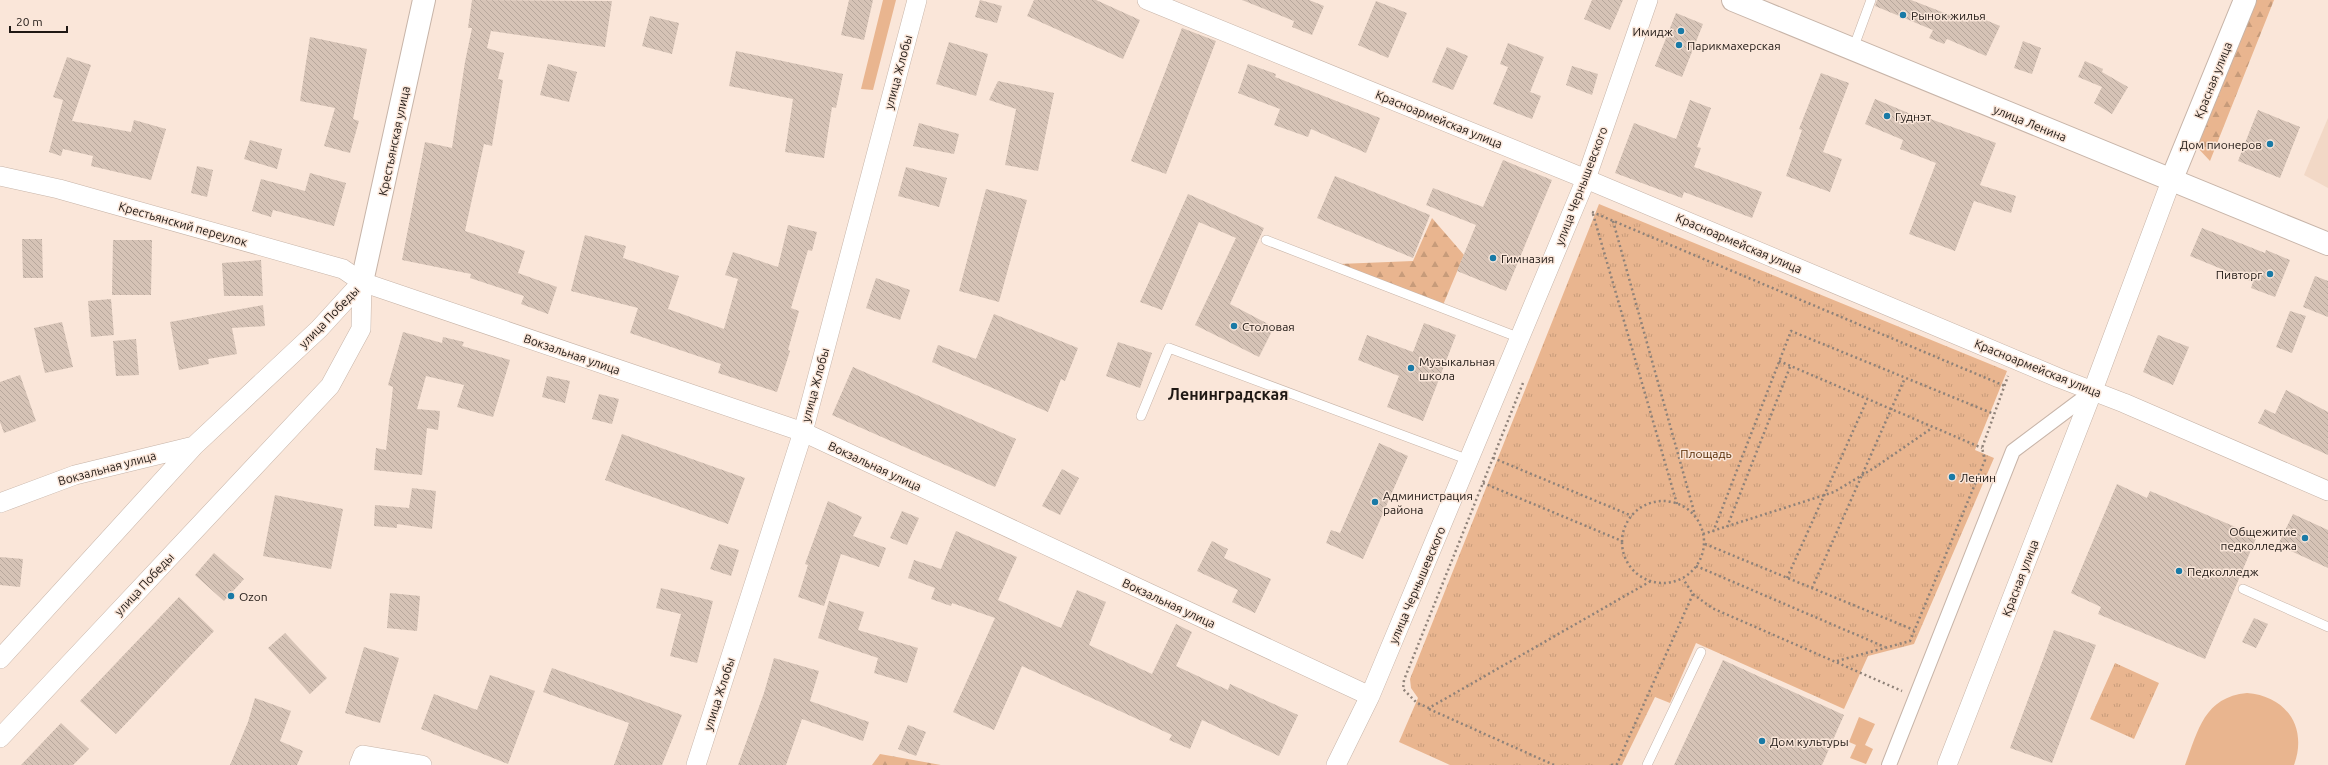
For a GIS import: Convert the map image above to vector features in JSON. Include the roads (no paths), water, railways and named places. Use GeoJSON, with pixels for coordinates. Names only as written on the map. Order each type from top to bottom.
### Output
{"type":"FeatureCollection","features":[{"type":"Feature","properties":{"kind":"street","name":"Крестьянская улица"},"geometry":{"type":"LineString","coordinates":[[362,282],[424,0]]}},
{"type":"Feature","properties":{"kind":"street","name":"улица Жлобы"},"geometry":{"type":"LineString","coordinates":[[696,765],[803,432],[917,0]]}},
{"type":"Feature","properties":{"kind":"street","name":"Красноармейская улица"},"geometry":{"type":"LineString","coordinates":[[1147,0],[1594,182],[2093,390],[2328,491]]}},
{"type":"Feature","properties":{"kind":"street","name":"улица Чернышевского"},"geometry":{"type":"LineString","coordinates":[[1336,765],[1370,696],[1575,204],[1594,182],[1648,0]]}},
{"type":"Feature","properties":{"kind":"street","name":"улица Ленина"},"geometry":{"type":"LineString","coordinates":[[1733,0],[2171,181],[2328,244]]}},
{"type":"Feature","properties":{"kind":"street","name":"Красная улица"},"geometry":{"type":"LineString","coordinates":[[1947,765],[2093,390],[2171,181],[2245,0]]}},
{"type":"Feature","properties":{"kind":"street","name":"Крестьянский переулок"},"geometry":{"type":"LineString","coordinates":[[0,176],[59,189],[343,269],[362,282]]}},
{"type":"Feature","properties":{"kind":"street","name":"Вокзальная улица"},"geometry":{"type":"LineString","coordinates":[[362,282],[803,432],[1370,696]]}},
{"type":"Feature","properties":{"kind":"street","name":"улица Победы"},"geometry":{"type":"LineString","coordinates":[[0,659],[194,446],[319,329],[362,282]]}},
{"type":"Feature","properties":{"kind":"street","name":"улица Победы"},"geometry":{"type":"LineString","coordinates":[[0,738],[330,386],[361,329],[362,282]]}},
{"type":"Feature","properties":{"kind":"street"},"geometry":{"type":"LineString","coordinates":[[1889,765],[2013,451],[2093,390]]}},
{"type":"Feature","properties":{"kind":"street","name":"Вокзальная улица"},"geometry":{"type":"LineString","coordinates":[[0,503],[75,475],[194,446]]}},
{"type":"Feature","properties":{"kind":"street"},"geometry":{"type":"LineString","coordinates":[[361,760],[422,765]]}},
{"type":"Feature","properties":{"kind":"lane"},"geometry":{"type":"LineString","coordinates":[[1853,50],[1871,0]]}},
{"type":"Feature","properties":{"kind":"lane"},"geometry":{"type":"LineString","coordinates":[[1266,240],[1520,338]]}},
{"type":"Feature","properties":{"kind":"lane"},"geometry":{"type":"LineString","coordinates":[[1141,416],[1169,348],[1469,460]]}},
{"type":"Feature","properties":{"kind":"lane"},"geometry":{"type":"LineString","coordinates":[[2243,589],[2328,627]]}},
{"type":"Feature","properties":{"kind":"lane"},"geometry":{"type":"LineString","coordinates":[[1647,765],[1701,652]]}},
{"type":"Feature","properties":{"kind":"place","name":"Рынок жилья"},"geometry":{"type":"Point","coordinates":[1903,15]}},
{"type":"Feature","properties":{"kind":"place","name":"Имидж"},"geometry":{"type":"Point","coordinates":[1681,31]}},
{"type":"Feature","properties":{"kind":"place","name":"Парикмахерская"},"geometry":{"type":"Point","coordinates":[1679,45]}},
{"type":"Feature","properties":{"kind":"place","name":"Гуднэт"},"geometry":{"type":"Point","coordinates":[1887,116]}},
{"type":"Feature","properties":{"kind":"place","name":"Дом пионеров"},"geometry":{"type":"Point","coordinates":[2270,144]}},
{"type":"Feature","properties":{"kind":"place","name":"Гимназия"},"geometry":{"type":"Point","coordinates":[1493,258]}},
{"type":"Feature","properties":{"kind":"place","name":"Пивторг"},"geometry":{"type":"Point","coordinates":[2270,274]}},
{"type":"Feature","properties":{"kind":"place","name":"Столовая"},"geometry":{"type":"Point","coordinates":[1234,326]}},
{"type":"Feature","properties":{"kind":"place","name":"Музыкальная школа"},"geometry":{"type":"Point","coordinates":[1411,368]}},
{"type":"Feature","properties":{"kind":"place","name":"Ленин"},"geometry":{"type":"Point","coordinates":[1952,477]}},
{"type":"Feature","properties":{"kind":"place","name":"Администрация района"},"geometry":{"type":"Point","coordinates":[1375,502]}},
{"type":"Feature","properties":{"kind":"place","name":"Общежитие педколледжа"},"geometry":{"type":"Point","coordinates":[2305,538]}},
{"type":"Feature","properties":{"kind":"place","name":"Педколледж"},"geometry":{"type":"Point","coordinates":[2179,571]}},
{"type":"Feature","properties":{"kind":"place","name":"Ozon"},"geometry":{"type":"Point","coordinates":[231,596]}},
{"type":"Feature","properties":{"kind":"place","name":"Дом культуры"},"geometry":{"type":"Point","coordinates":[1762,741]}},
{"type":"Feature","properties":{"kind":"district","name":"Ленинградская"},"geometry":{"type":"Point","coordinates":[1228,394]}},
{"type":"Feature","properties":{"kind":"park label","name":"Площадь"},"geometry":{"type":"Point","coordinates":[1706,453]}}]}
